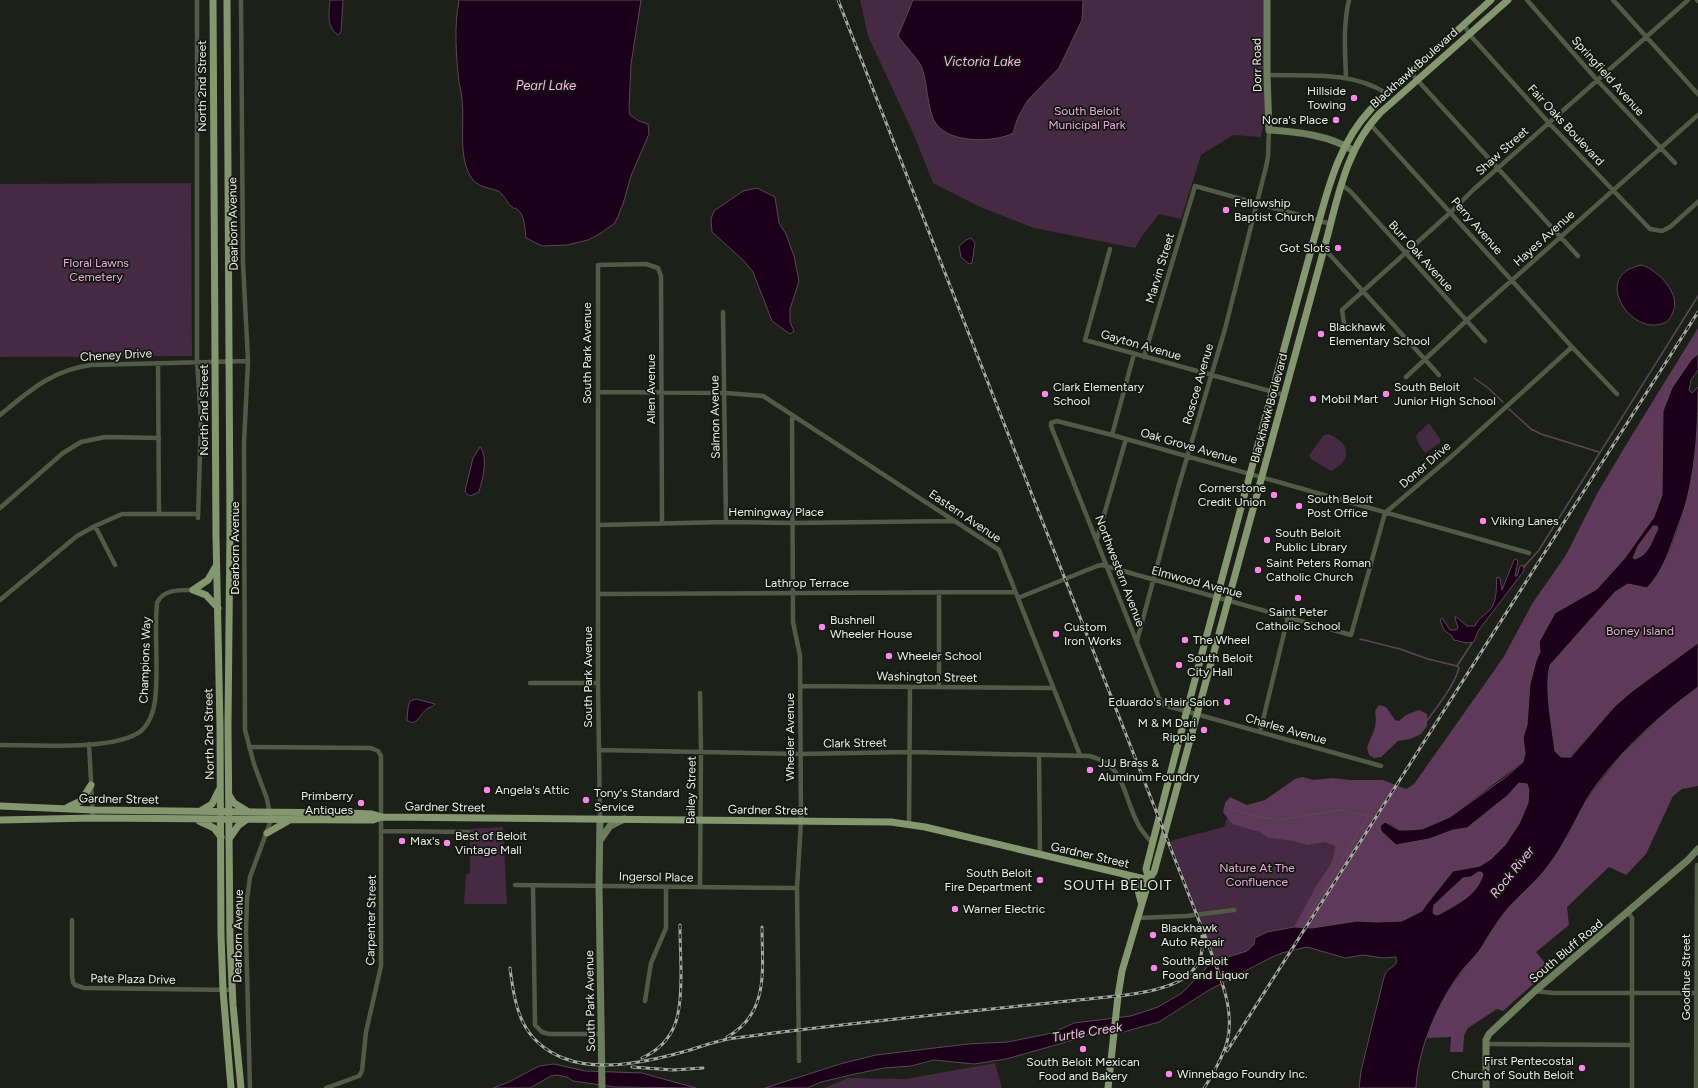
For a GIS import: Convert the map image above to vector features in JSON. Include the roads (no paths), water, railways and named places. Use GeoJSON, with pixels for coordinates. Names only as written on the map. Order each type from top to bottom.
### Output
{"type":"FeatureCollection","features":[{"type":"Feature","properties":{"kind":"main road","name":"North 2nd Street"},"geometry":{"type":"LineString","coordinates":[[213,0],[216,566],[218,608],[223,990],[231,1088]]}},
{"type":"Feature","properties":{"kind":"main road","name":"North 2nd Street"},"geometry":{"type":"LineString","coordinates":[[227,0],[229,839],[232,990],[241,1088]]}},
{"type":"Feature","properties":{"kind":"main road","name":"Blackhawk Boulevard"},"geometry":{"type":"LineString","coordinates":[[1149,880],[1146,869],[1185,712],[1272,392],[1334,172],[1345,145],[1365,115],[1386,93],[1491,0]]}},
{"type":"Feature","properties":{"kind":"main road","name":"Blackhawk Boulevard"},"geometry":{"type":"LineString","coordinates":[[1108,1088],[1122,971],[1141,903],[1149,880],[1154,872],[1198,716],[1342,184],[1354,151],[1370,124],[1396,97],[1508,0]]}},
{"type":"Feature","properties":{"kind":"main road"},"geometry":{"type":"LineString","coordinates":[[193,590],[208,580],[216,566]]}},
{"type":"Feature","properties":{"kind":"main road"},"geometry":{"type":"LineString","coordinates":[[193,590],[206,595],[218,608]]}},
{"type":"Feature","properties":{"kind":"main road"},"geometry":{"type":"LineString","coordinates":[[63,809],[81,801],[91,785]]}},
{"type":"Feature","properties":{"kind":"main road"},"geometry":{"type":"LineString","coordinates":[[199,811],[212,804],[220,788]]}},
{"type":"Feature","properties":{"kind":"main road"},"geometry":{"type":"LineString","coordinates":[[229,795],[234,803],[247,811]]}},
{"type":"Feature","properties":{"kind":"main road","name":"Gardner Street"},"geometry":{"type":"LineString","coordinates":[[0,806],[92,810],[247,811],[372,814],[382,817],[891,822],[910,824],[1149,880]]}},
{"type":"Feature","properties":{"kind":"main road","name":"Gardner Street"},"geometry":{"type":"LineString","coordinates":[[0,820],[93,818],[373,820],[382,817]]}},
{"type":"Feature","properties":{"kind":"main road"},"geometry":{"type":"LineString","coordinates":[[195,819],[212,827],[221,837]]}},
{"type":"Feature","properties":{"kind":"main road"},"geometry":{"type":"LineString","coordinates":[[229,839],[238,826],[247,820]]}},
{"type":"Feature","properties":{"kind":"main road"},"geometry":{"type":"LineString","coordinates":[[257,820],[262,826],[266,835],[289,820]]}},
{"type":"Feature","properties":{"kind":"main road"},"geometry":{"type":"LineString","coordinates":[[1124,874],[1137,886],[1141,903]]}},
{"type":"Feature","properties":{"kind":"street"},"geometry":{"type":"LineString","coordinates":[[0,600],[77,536],[122,514],[160,513],[198,516],[201,419],[196,362],[196,0]]}},
{"type":"Feature","properties":{"kind":"street","name":"Dearborn Avenue"},"geometry":{"type":"LineString","coordinates":[[241,0],[243,263],[248,361],[244,443],[245,730],[254,764],[261,780],[271,812],[272,820],[250,877],[247,900],[246,946],[250,1088]]}},
{"type":"Feature","properties":{"kind":"street","name":"Dorr Road"},"geometry":{"type":"LineString","coordinates":[[1267,0],[1267,76],[1270,130]]}},
{"type":"Feature","properties":{"kind":"street"},"geometry":{"type":"LineString","coordinates":[[1346,77],[1345,40],[1349,0]]}},
{"type":"Feature","properties":{"kind":"street","name":"Springfield Avenue"},"geometry":{"type":"LineString","coordinates":[[1527,0],[1597,80],[1675,163]]}},
{"type":"Feature","properties":{"kind":"street"},"geometry":{"type":"LineString","coordinates":[[1613,0],[1698,94]]}},
{"type":"Feature","properties":{"kind":"street","name":"Shaw Street"},"geometry":{"type":"LineString","coordinates":[[1344,323],[1342,310],[1498,168],[1688,0]]}},
{"type":"Feature","properties":{"kind":"street","name":"Fair Oaks Boulevard"},"geometry":{"type":"LineString","coordinates":[[1464,24],[1469,34],[1549,123],[1650,229],[1662,231],[1670,227],[1698,202]]}},
{"type":"Feature","properties":{"kind":"street"},"geometry":{"type":"LineString","coordinates":[[1410,72],[1578,256]]}},
{"type":"Feature","properties":{"kind":"street"},"geometry":{"type":"LineString","coordinates":[[1267,76],[1346,77],[1373,85],[1386,93]]}},
{"type":"Feature","properties":{"kind":"street","name":"Hayes Avenue"},"geometry":{"type":"LineString","coordinates":[[1406,377],[1612,190],[1661,149],[1698,115]]}},
{"type":"Feature","properties":{"kind":"street","name":"Perry Avenue"},"geometry":{"type":"LineString","coordinates":[[1370,124],[1572,347],[1617,394]]}},
{"type":"Feature","properties":{"kind":"street"},"geometry":{"type":"LineString","coordinates":[[1270,130],[1298,133],[1334,140],[1354,151]]}},
{"type":"Feature","properties":{"kind":"street","name":"Roscoe Avenue"},"geometry":{"type":"LineString","coordinates":[[1137,642],[1188,456],[1225,329],[1268,157],[1270,130]]}},
{"type":"Feature","properties":{"kind":"street","name":"Burr Oak Avenue"},"geometry":{"type":"LineString","coordinates":[[1342,184],[1350,191],[1485,341]]}},
{"type":"Feature","properties":{"kind":"street","name":"Marvin Street"},"geometry":{"type":"LineString","coordinates":[[1144,356],[1195,186],[1257,203]]}},
{"type":"Feature","properties":{"kind":"street"},"geometry":{"type":"LineString","coordinates":[[1257,203],[1331,224]]}},
{"type":"Feature","properties":{"kind":"street","name":"Gayton Avenue"},"geometry":{"type":"LineString","coordinates":[[1110,249],[1084,340],[1284,395]]}},
{"type":"Feature","properties":{"kind":"street"},"geometry":{"type":"LineString","coordinates":[[1324,249],[1439,375]]}},
{"type":"Feature","properties":{"kind":"street","name":"South Park Avenue"},"geometry":{"type":"LineString","coordinates":[[602,1088],[598,683],[598,265],[646,264]]}},
{"type":"Feature","properties":{"kind":"street","name":"Allen Avenue"},"geometry":{"type":"LineString","coordinates":[[646,264],[658,268],[661,276],[662,523]]}},
{"type":"Feature","properties":{"kind":"street","name":"Salmon Avenue"},"geometry":{"type":"LineString","coordinates":[[723,312],[726,393],[726,522]]}},
{"type":"Feature","properties":{"kind":"street","name":"Doner Drive"},"geometry":{"type":"LineString","coordinates":[[1385,513],[1452,456],[1572,347]]}},
{"type":"Feature","properties":{"kind":"street"},"geometry":{"type":"LineString","coordinates":[[1112,435],[1134,354]]}},
{"type":"Feature","properties":{"kind":"street","name":"Cheney Drive"},"geometry":{"type":"LineString","coordinates":[[0,415],[46,379],[71,368],[91,365],[248,361]]}},
{"type":"Feature","properties":{"kind":"street"},"geometry":{"type":"LineString","coordinates":[[158,363],[160,513]]}},
{"type":"Feature","properties":{"kind":"street"},"geometry":{"type":"LineString","coordinates":[[598,392],[726,393]]}},
{"type":"Feature","properties":{"kind":"street","name":"Eastern Avenue"},"geometry":{"type":"LineString","coordinates":[[726,393],[755,394],[763,396],[999,550],[1080,755]]}},
{"type":"Feature","properties":{"kind":"street","name":"Wheeler Avenue"},"geometry":{"type":"LineString","coordinates":[[792,415],[793,622],[800,656],[801,821],[797,888],[799,1061]]}},
{"type":"Feature","properties":{"kind":"street","name":"Oak Grove Avenue"},"geometry":{"type":"LineString","coordinates":[[1052,423],[1057,421],[1112,435],[1529,553]]}},
{"type":"Feature","properties":{"kind":"street","name":"Northwestern Avenue"},"geometry":{"type":"LineString","coordinates":[[1052,423],[1051,426],[1161,702],[1168,707],[1185,712]]}},
{"type":"Feature","properties":{"kind":"street"},"geometry":{"type":"LineString","coordinates":[[0,508],[63,453],[81,442],[105,437],[159,438]]}},
{"type":"Feature","properties":{"kind":"street"},"geometry":{"type":"LineString","coordinates":[[1096,539],[1126,439]]}},
{"type":"Feature","properties":{"kind":"street","name":"Elmwood Avenue"},"geometry":{"type":"LineString","coordinates":[[1107,567],[1351,635],[1385,513]]}},
{"type":"Feature","properties":{"kind":"street","name":"Hemingway Place"},"geometry":{"type":"LineString","coordinates":[[598,524],[954,520]]}},
{"type":"Feature","properties":{"kind":"street"},"geometry":{"type":"LineString","coordinates":[[95,526],[115,565]]}},
{"type":"Feature","properties":{"kind":"street"},"geometry":{"type":"LineString","coordinates":[[1018,598],[1097,566],[1107,567]]}},
{"type":"Feature","properties":{"kind":"street","name":"Champions Way"},"geometry":{"type":"LineString","coordinates":[[0,745],[89,744],[115,742],[130,738],[142,730],[151,717],[155,701],[157,603],[162,595],[167,593],[193,590]]}},
{"type":"Feature","properties":{"kind":"street"},"geometry":{"type":"LineString","coordinates":[[939,592],[939,687]]}},
{"type":"Feature","properties":{"kind":"street","name":"Lathrop Terrace"},"geometry":{"type":"LineString","coordinates":[[598,594],[1015,592]]}},
{"type":"Feature","properties":{"kind":"street"},"geometry":{"type":"LineString","coordinates":[[1260,732],[1288,617]]}},
{"type":"Feature","properties":{"kind":"street"},"geometry":{"type":"LineString","coordinates":[[530,683],[598,683]]}},
{"type":"Feature","properties":{"kind":"street","name":"Washington Street"},"geometry":{"type":"LineString","coordinates":[[800,686],[1053,688]]}},
{"type":"Feature","properties":{"kind":"street"},"geometry":{"type":"LineString","coordinates":[[910,687],[910,824]]}},
{"type":"Feature","properties":{"kind":"street","name":"Bailey Street"},"geometry":{"type":"LineString","coordinates":[[700,693],[700,887]]}},
{"type":"Feature","properties":{"kind":"street","name":"Charles Avenue"},"geometry":{"type":"LineString","coordinates":[[1185,712],[1381,766]]}},
{"type":"Feature","properties":{"kind":"street"},"geometry":{"type":"LineString","coordinates":[[89,744],[93,818]]}},
{"type":"Feature","properties":{"kind":"street","name":"Carpenter Street"},"geometry":{"type":"LineString","coordinates":[[249,747],[371,748],[378,752],[381,758],[381,966],[366,1032],[362,1070],[359,1076],[326,1088]]}},
{"type":"Feature","properties":{"kind":"street","name":"Clark Street"},"geometry":{"type":"LineString","coordinates":[[599,750],[800,754],[910,752],[1080,755],[1096,758],[1109,764],[1118,775],[1138,824],[1153,844]]}},
{"type":"Feature","properties":{"kind":"street"},"geometry":{"type":"LineString","coordinates":[[1039,755],[1040,854]]}},
{"type":"Feature","properties":{"kind":"street"},"geometry":{"type":"LineString","coordinates":[[600,841],[608,828],[624,819]]}},
{"type":"Feature","properties":{"kind":"street"},"geometry":{"type":"LineString","coordinates":[[381,831],[468,832]]}},
{"type":"Feature","properties":{"kind":"street","name":"South Bluff Road"},"geometry":{"type":"LineString","coordinates":[[1486,1088],[1486,1044],[1487,1036],[1491,1031],[1535,991],[1688,860],[1698,849]]}},
{"type":"Feature","properties":{"kind":"street"},"geometry":{"type":"LineString","coordinates":[[1688,860],[1698,865]]}},
{"type":"Feature","properties":{"kind":"street","name":"Goodhue Street"},"geometry":{"type":"LineString","coordinates":[[1696,1088],[1698,865]]}},
{"type":"Feature","properties":{"kind":"street","name":"Ingersol Place"},"geometry":{"type":"LineString","coordinates":[[515,886],[797,888]]}},
{"type":"Feature","properties":{"kind":"street"},"geometry":{"type":"LineString","coordinates":[[533,886],[534,1020],[539,1030],[549,1034],[602,1034]]}},
{"type":"Feature","properties":{"kind":"street"},"geometry":{"type":"LineString","coordinates":[[645,1001],[651,963],[666,928],[666,887]]}},
{"type":"Feature","properties":{"kind":"street"},"geometry":{"type":"LineString","coordinates":[[1137,918],[1186,916],[1234,910]]}},
{"type":"Feature","properties":{"kind":"street"},"geometry":{"type":"LineString","coordinates":[[1628,912],[1632,918],[1632,1088]]}},
{"type":"Feature","properties":{"kind":"street","name":"Pate Plaza Drive"},"geometry":{"type":"LineString","coordinates":[[72,920],[72,975],[73,982],[79,987],[232,990]]}},
{"type":"Feature","properties":{"kind":"street"},"geometry":{"type":"LineString","coordinates":[[1535,991],[1553,993],[1697,993]]}},
{"type":"Feature","properties":{"kind":"street"},"geometry":{"type":"LineString","coordinates":[[1486,1044],[1632,1045]]}},
{"type":"Feature","properties":{"kind":"water"},"geometry":{"type":"Polygon","coordinates":[[[330,0],[343,0],[341,32],[338,35],[332,28],[329,19],[330,0]]]}},
{"type":"Feature","properties":{"kind":"water","name":"Pearl Lake"},"geometry":{"type":"Polygon","coordinates":[[[459,0],[641,0],[631,64],[629,108],[630,115],[639,121],[648,124],[649,134],[631,176],[623,204],[615,223],[601,233],[588,240],[567,245],[542,246],[526,238],[522,215],[517,209],[514,209],[498,191],[481,186],[475,182],[468,172],[463,152],[463,110],[457,61],[456,20],[459,0]]]}},
{"type":"Feature","properties":{"kind":"water","name":"Victoria Lake"},"geometry":{"type":"Polygon","coordinates":[[[913,0],[1083,0],[1082,20],[1059,68],[1028,100],[1018,117],[1013,133],[984,140],[973,140],[952,135],[937,125],[929,106],[922,68],[898,36],[913,0]]]}},
{"type":"Feature","properties":{"kind":"water"},"geometry":{"type":"Polygon","coordinates":[[[757,188],[775,197],[779,223],[786,234],[794,256],[799,281],[790,309],[790,322],[794,331],[790,334],[772,321],[753,272],[743,260],[712,232],[711,219],[714,211],[743,191],[757,188]]]}},
{"type":"Feature","properties":{"kind":"water"},"geometry":{"type":"Polygon","coordinates":[[[971,238],[975,243],[972,263],[969,264],[961,257],[959,246],[971,238]]]}},
{"type":"Feature","properties":{"kind":"water"},"geometry":{"type":"Polygon","coordinates":[[[1642,265],[1655,272],[1667,284],[1674,298],[1675,305],[1673,312],[1666,322],[1653,325],[1640,322],[1629,314],[1621,304],[1617,292],[1619,280],[1626,271],[1642,265]]]}},
{"type":"Feature","properties":{"kind":"water"},"geometry":{"type":"Polygon","coordinates":[[[1698,354],[1698,370],[1691,380],[1689,390],[1692,393],[1698,387],[1697,430],[1693,472],[1683,512],[1664,562],[1657,576],[1647,588],[1628,584],[1615,592],[1550,665],[1548,674],[1548,696],[1555,751],[1561,757],[1571,757],[1614,707],[1631,692],[1698,643],[1698,687],[1669,709],[1642,733],[1605,773],[1588,798],[1555,857],[1539,877],[1508,908],[1480,949],[1461,972],[1443,1001],[1424,1044],[1417,1074],[1416,1088],[1359,1088],[1361,1071],[1383,981],[1386,972],[1396,964],[1396,957],[1383,958],[1363,955],[1345,958],[1307,947],[1282,953],[1270,958],[1209,990],[1159,1022],[1124,1032],[1093,1033],[1006,1059],[974,1064],[934,1060],[911,1066],[884,1068],[855,1074],[821,1082],[807,1088],[765,1088],[840,1064],[876,1055],[968,1044],[1008,1042],[1052,1033],[1074,1023],[1131,1016],[1158,1007],[1182,993],[1209,965],[1247,951],[1254,944],[1255,938],[1267,932],[1294,927],[1312,928],[1357,921],[1402,921],[1422,911],[1453,871],[1480,866],[1491,859],[1505,845],[1519,824],[1528,803],[1529,790],[1527,784],[1519,783],[1507,796],[1467,828],[1453,830],[1429,839],[1396,845],[1381,831],[1380,826],[1385,822],[1399,830],[1422,829],[1450,817],[1506,777],[1523,762],[1525,753],[1523,738],[1527,725],[1530,684],[1540,652],[1539,642],[1555,613],[1597,589],[1624,559],[1654,517],[1662,495],[1663,411],[1672,388],[1691,360],[1698,354]],[[1653,526],[1638,546],[1633,558],[1635,559],[1640,557],[1650,547],[1658,529],[1657,526],[1653,526]],[[1478,872],[1471,877],[1463,878],[1434,905],[1433,913],[1436,915],[1440,914],[1472,893],[1477,888],[1483,874],[1478,872]]]}},
{"type":"Feature","properties":{"kind":"water"},"geometry":{"type":"Polygon","coordinates":[[[480,447],[484,457],[483,475],[479,492],[470,496],[465,491],[473,458],[480,447]]]}},
{"type":"Feature","properties":{"kind":"water"},"geometry":{"type":"Polygon","coordinates":[[[1516,559],[1518,561],[1515,576],[1517,576],[1520,566],[1523,565],[1523,572],[1478,631],[1474,642],[1467,643],[1454,640],[1452,636],[1444,630],[1440,620],[1442,618],[1450,630],[1456,630],[1458,628],[1455,616],[1467,626],[1475,626],[1493,605],[1496,595],[1497,577],[1500,578],[1502,590],[1514,560],[1516,559]]]}},
{"type":"Feature","properties":{"kind":"water"},"geometry":{"type":"Polygon","coordinates":[[[416,699],[435,704],[427,709],[416,721],[410,722],[407,720],[408,708],[410,701],[416,699]]]}},
{"type":"Feature","properties":{"kind":"water"},"geometry":{"type":"Polygon","coordinates":[[[554,1064],[585,1071],[642,1073],[696,1088],[615,1087],[573,1081],[567,1077],[557,1075],[551,1076],[530,1088],[493,1088],[509,1082],[539,1066],[554,1064]]]}},
{"type":"Feature","properties":{"kind":"waterway"},"geometry":{"type":"LineString","coordinates":[[1524,567],[1539,550],[1698,296]]}},
{"type":"Feature","properties":{"kind":"waterway"},"geometry":{"type":"LineString","coordinates":[[1474,378],[1487,387],[1503,402]]}},
{"type":"Feature","properties":{"kind":"waterway"},"geometry":{"type":"LineString","coordinates":[[1509,409],[1531,429],[1541,434],[1599,452]]}},
{"type":"Feature","properties":{"kind":"waterway"},"geometry":{"type":"LineString","coordinates":[[1360,639],[1457,666],[1472,643]]}},
{"type":"Feature","properties":{"kind":"waterway"},"geometry":{"type":"LineString","coordinates":[[1423,726],[1444,698],[1457,675],[1459,668],[1457,666]]}},
{"type":"Feature","properties":{"kind":"waterway"},"geometry":{"type":"LineString","coordinates":[[1230,809],[1255,816],[1278,820],[1341,810],[1372,817]]}},
{"type":"Feature","properties":{"kind":"waterway"},"geometry":{"type":"LineString","coordinates":[[1306,919],[1368,817]]}},
{"type":"Feature","properties":{"kind":"railway"},"geometry":{"type":"LineString","coordinates":[[838,0],[1221,978],[1228,1004],[1229,1029],[1226,1046],[1212,1076]]}},
{"type":"Feature","properties":{"kind":"railway"},"geometry":{"type":"LineString","coordinates":[[1227,1051],[1698,312]]}},
{"type":"Feature","properties":{"kind":"railway"},"geometry":{"type":"LineString","coordinates":[[642,1058],[664,1043],[671,1033],[675,1023],[681,988],[680,925]]}},
{"type":"Feature","properties":{"kind":"railway"},"geometry":{"type":"LineString","coordinates":[[727,1037],[741,1027],[751,1016],[757,1003],[761,989],[763,959],[762,927]]}},
{"type":"Feature","properties":{"kind":"railway"},"geometry":{"type":"LineString","coordinates":[[510,968],[514,997],[518,1010],[529,1033],[538,1042],[549,1051],[563,1058],[594,1065],[610,1065],[626,1064],[659,1058],[718,1041],[735,1038],[879,1021],[1118,996],[1162,988],[1188,975],[1197,965],[1202,952],[1202,936]]}},
{"type":"Feature","properties":{"kind":"railway"},"geometry":{"type":"LineString","coordinates":[[632,1067],[673,1070],[703,1068]]}},
{"type":"Feature","properties":{"kind":"railway"},"geometry":{"type":"LineString","coordinates":[[1204,1088],[1215,1071]]}},
{"type":"Feature","properties":{"kind":"place","name":"Hillside Towing"},"geometry":{"type":"Point","coordinates":[1354,98]}},
{"type":"Feature","properties":{"kind":"place","name":"Nora's Place"},"geometry":{"type":"Point","coordinates":[1336,120]}},
{"type":"Feature","properties":{"kind":"place","name":"Fellowship Baptist Church"},"geometry":{"type":"Point","coordinates":[1226,210]}},
{"type":"Feature","properties":{"kind":"place","name":"Got Slots"},"geometry":{"type":"Point","coordinates":[1338,248]}},
{"type":"Feature","properties":{"kind":"place","name":"Blackhawk Elementary School"},"geometry":{"type":"Point","coordinates":[1321,334]}},
{"type":"Feature","properties":{"kind":"place","name":"Clark Elementary School"},"geometry":{"type":"Point","coordinates":[1045,394]}},
{"type":"Feature","properties":{"kind":"place","name":"South Beloit Junior High School"},"geometry":{"type":"Point","coordinates":[1386,394]}},
{"type":"Feature","properties":{"kind":"place","name":"Mobil Mart"},"geometry":{"type":"Point","coordinates":[1313,399]}},
{"type":"Feature","properties":{"kind":"place","name":"Cornerstone Credit Union"},"geometry":{"type":"Point","coordinates":[1274,495]}},
{"type":"Feature","properties":{"kind":"place","name":"South Beloit Post Office"},"geometry":{"type":"Point","coordinates":[1299,506]}},
{"type":"Feature","properties":{"kind":"place","name":"Viking Lanes"},"geometry":{"type":"Point","coordinates":[1483,521]}},
{"type":"Feature","properties":{"kind":"place","name":"South Beloit Public Library"},"geometry":{"type":"Point","coordinates":[1267,540]}},
{"type":"Feature","properties":{"kind":"place","name":"Saint Peters Roman Catholic Church"},"geometry":{"type":"Point","coordinates":[1258,570]}},
{"type":"Feature","properties":{"kind":"place","name":"Saint Peter Catholic School"},"geometry":{"type":"Point","coordinates":[1298,598]}},
{"type":"Feature","properties":{"kind":"place","name":"Bushnell Wheeler House"},"geometry":{"type":"Point","coordinates":[822,627]}},
{"type":"Feature","properties":{"kind":"place","name":"Custom Iron Works"},"geometry":{"type":"Point","coordinates":[1056,634]}},
{"type":"Feature","properties":{"kind":"place","name":"The Wheel"},"geometry":{"type":"Point","coordinates":[1185,640]}},
{"type":"Feature","properties":{"kind":"place","name":"Wheeler School"},"geometry":{"type":"Point","coordinates":[889,656]}},
{"type":"Feature","properties":{"kind":"place","name":"South Beloit City Hall"},"geometry":{"type":"Point","coordinates":[1179,665]}},
{"type":"Feature","properties":{"kind":"place","name":"Eduardo's Hair Salon"},"geometry":{"type":"Point","coordinates":[1227,702]}},
{"type":"Feature","properties":{"kind":"place","name":"M & M Dari Ripple"},"geometry":{"type":"Point","coordinates":[1204,730]}},
{"type":"Feature","properties":{"kind":"place","name":"JJJ Brass & Aluminum Foundry"},"geometry":{"type":"Point","coordinates":[1090,770]}},
{"type":"Feature","properties":{"kind":"place","name":"Angela's Attic"},"geometry":{"type":"Point","coordinates":[487,790]}},
{"type":"Feature","properties":{"kind":"place","name":"Tony's Standard Service"},"geometry":{"type":"Point","coordinates":[586,800]}},
{"type":"Feature","properties":{"kind":"place","name":"Primberry Antiques"},"geometry":{"type":"Point","coordinates":[361,803]}},
{"type":"Feature","properties":{"kind":"place","name":"Max's"},"geometry":{"type":"Point","coordinates":[402,841]}},
{"type":"Feature","properties":{"kind":"place","name":"Best of Beloit Vintage Mall"},"geometry":{"type":"Point","coordinates":[447,843]}},
{"type":"Feature","properties":{"kind":"place","name":"South Beloit Fire Department"},"geometry":{"type":"Point","coordinates":[1040,880]}},
{"type":"Feature","properties":{"kind":"place","name":"Warner Electric"},"geometry":{"type":"Point","coordinates":[955,909]}},
{"type":"Feature","properties":{"kind":"place","name":"Blackhawk Auto Repair"},"geometry":{"type":"Point","coordinates":[1153,935]}},
{"type":"Feature","properties":{"kind":"place","name":"South Beloit Food and Liquor"},"geometry":{"type":"Point","coordinates":[1154,968]}},
{"type":"Feature","properties":{"kind":"place","name":"South Beloit Mexican Food and Bakery"},"geometry":{"type":"Point","coordinates":[1083,1049]}},
{"type":"Feature","properties":{"kind":"place","name":"First Pentecostal Church of South Beloit"},"geometry":{"type":"Point","coordinates":[1582,1068]}},
{"type":"Feature","properties":{"kind":"place","name":"Winnebago Foundry Inc."},"geometry":{"type":"Point","coordinates":[1169,1074]}},
{"type":"Feature","properties":{"kind":"district","name":"SOUTH BELOIT"},"geometry":{"type":"Point","coordinates":[1118,885]}},
{"type":"Feature","properties":{"kind":"park label","name":"South Beloit Municipal Park"},"geometry":{"type":"Point","coordinates":[1087,118]}},
{"type":"Feature","properties":{"kind":"park label","name":"Floral Lawns Cemetery"},"geometry":{"type":"Point","coordinates":[96,270]}},
{"type":"Feature","properties":{"kind":"park label","name":"Boney Island"},"geometry":{"type":"Point","coordinates":[1640,631]}},
{"type":"Feature","properties":{"kind":"park label","name":"Nature At The Confluence"},"geometry":{"type":"Point","coordinates":[1257,875]}},
{"type":"Feature","properties":{"kind":"water label","name":"Rock River"},"geometry":{"type":"Point","coordinates":[1512,872]}},
{"type":"Feature","properties":{"kind":"water label","name":"Turtle Creek"},"geometry":{"type":"Point","coordinates":[1087,1032]}}]}
